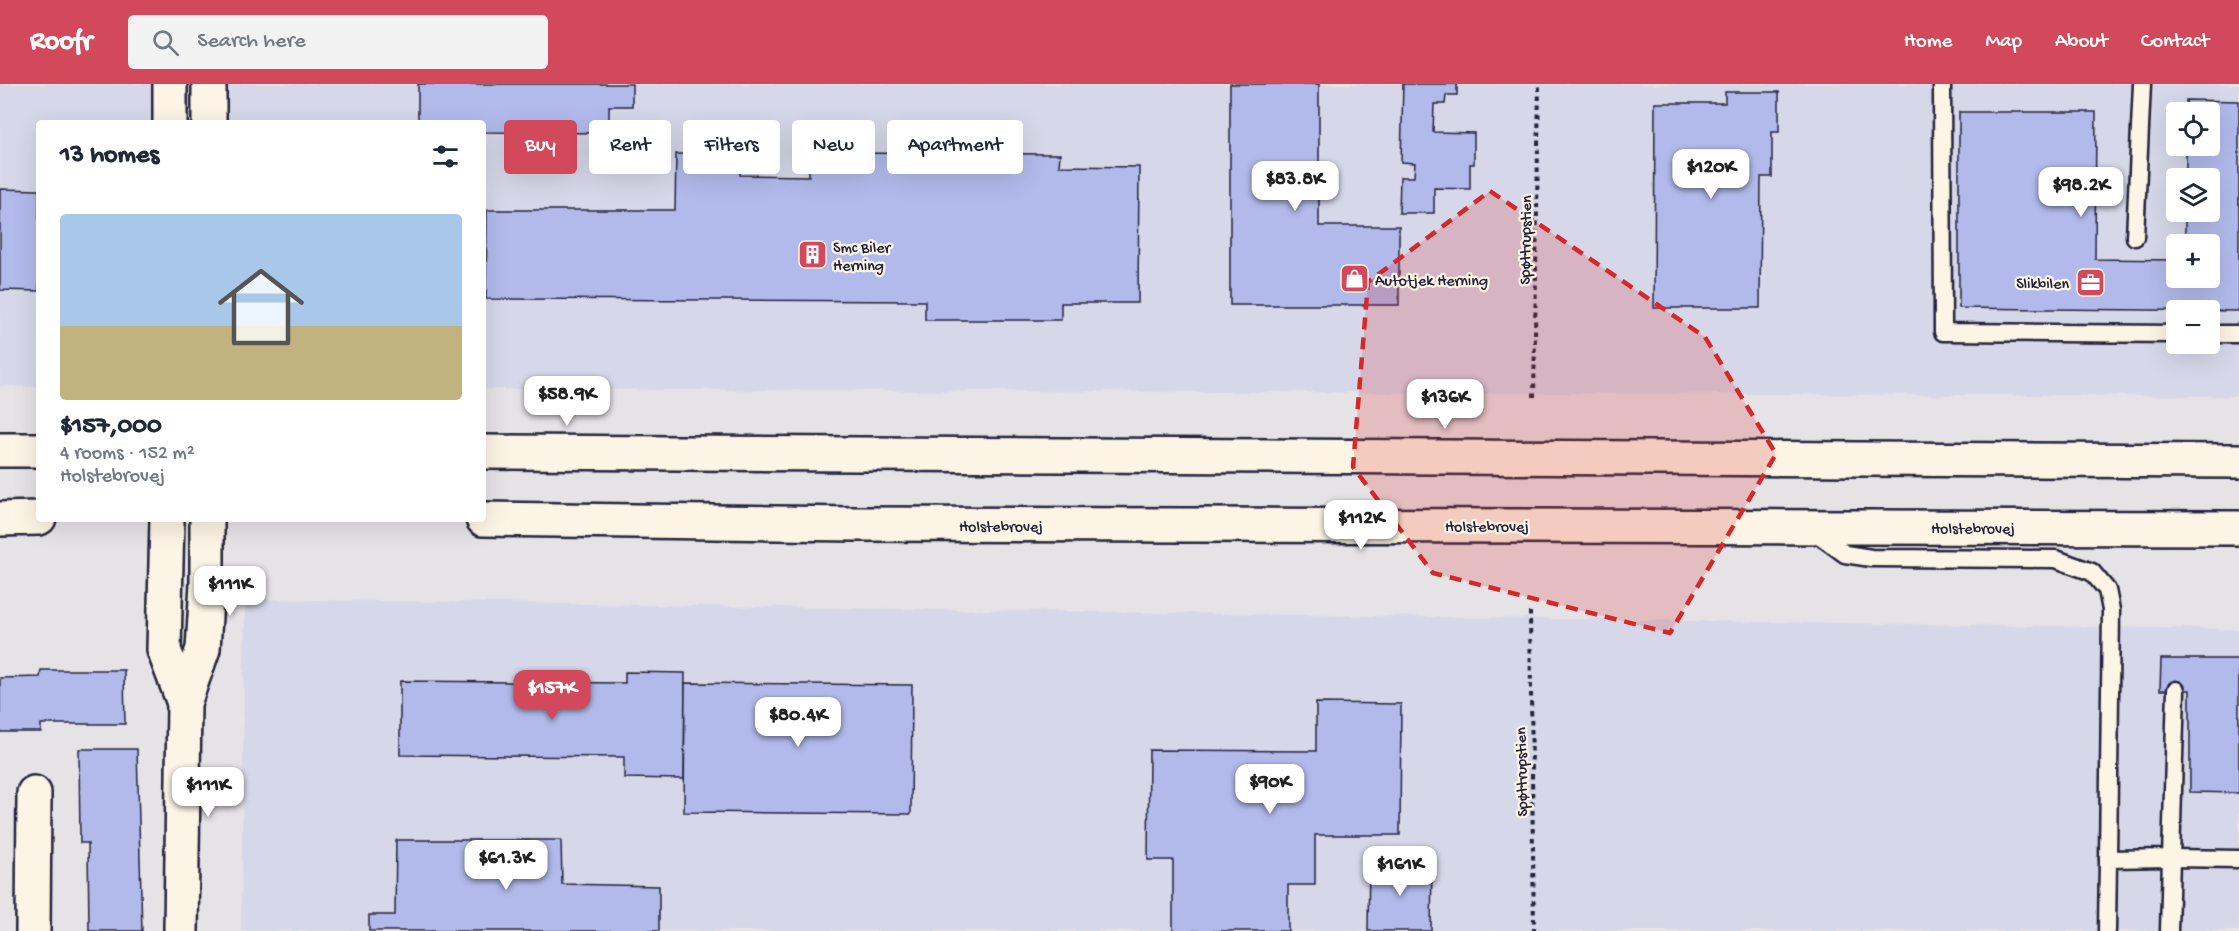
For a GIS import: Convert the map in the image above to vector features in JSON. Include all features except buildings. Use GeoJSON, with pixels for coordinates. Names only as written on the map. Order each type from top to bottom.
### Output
{"type":"FeatureCollection","features":[{"type":"Feature","properties":{"kind":"main road"},"geometry":{"type":"LineString","coordinates":[[170,84],[170,120]]}},
{"type":"Feature","properties":{"kind":"main road"},"geometry":{"type":"LineString","coordinates":[[209,84],[209,120]]}},
{"type":"Feature","properties":{"kind":"main road"},"geometry":{"type":"LineString","coordinates":[[0,450],[36,450]]}},
{"type":"Feature","properties":{"kind":"main road"},"geometry":{"type":"LineString","coordinates":[[486,452],[2239,461]]}},
{"type":"Feature","properties":{"kind":"main road"},"geometry":{"type":"LineString","coordinates":[[0,519],[36,518]]}},
{"type":"Feature","properties":{"kind":"main road","name":"Holstebrovej"},"geometry":{"type":"LineString","coordinates":[[486,519],[880,525],[2239,528]]}},
{"type":"Feature","properties":{"kind":"main road"},"geometry":{"type":"LineString","coordinates":[[166,522],[164,650],[184,704]]}},
{"type":"Feature","properties":{"kind":"main road"},"geometry":{"type":"LineString","coordinates":[[181,931],[184,704],[203,649],[207,584],[207,522]]}},
{"type":"Feature","properties":{"kind":"main road"},"geometry":{"type":"LineString","coordinates":[[33,931],[34,793]]}},
{"type":"Feature","properties":{"kind":"lane"},"geometry":{"type":"LineString","coordinates":[[1942,84],[1943,332],[2166,334]]}},
{"type":"Feature","properties":{"kind":"lane"},"geometry":{"type":"LineString","coordinates":[[2135,237],[2142,84]]}},
{"type":"Feature","properties":{"kind":"lane"},"geometry":{"type":"LineString","coordinates":[[2220,334],[2239,334]]}},
{"type":"Feature","properties":{"kind":"lane"},"geometry":{"type":"LineString","coordinates":[[1806,526],[1845,554],[1871,558],[2056,559],[2092,572],[2107,590],[2111,610],[2107,931]]}},
{"type":"Feature","properties":{"kind":"lane"},"geometry":{"type":"LineString","coordinates":[[2169,931],[2176,690]]}},
{"type":"Feature","properties":{"kind":"lane"},"geometry":{"type":"LineString","coordinates":[[2108,859],[2239,859]]}},
{"type":"Feature","properties":{"kind":"path","name":"Spøttrupstien"},"geometry":{"type":"LineString","coordinates":[[1534,397],[1539,84]]}},
{"type":"Feature","properties":{"kind":"path","name":"Spøttrupstien"},"geometry":{"type":"LineString","coordinates":[[1530,612],[1534,931]]}},
{"type":"Feature","properties":{"kind":"highlighted area"},"geometry":{"type":"Polygon","coordinates":[[[1490,191],[1705,337],[1776,454],[1670,633],[1433,573],[1353,467],[1368,282],[1490,191]]]}},
{"type":"Feature","properties":{"kind":"shaded area"},"geometry":{"type":"Polygon","coordinates":[[[0,84],[2239,84],[2239,396],[486,389],[486,120],[36,120],[36,387],[0,386],[0,84]]]}},
{"type":"Feature","properties":{"kind":"shaded area"},"geometry":{"type":"Polygon","coordinates":[[[245,599],[2239,629],[2239,931],[241,931],[245,599]]]}},
{"type":"Feature","properties":{"kind":"place","name":"Smc Biler Herning"},"geometry":{"type":"Point","coordinates":[812,255]}},
{"type":"Feature","properties":{"kind":"place","name":"Autotjek Herning"},"geometry":{"type":"Point","coordinates":[1354,279]}},
{"type":"Feature","properties":{"kind":"place","name":"Slikbilen"},"geometry":{"type":"Point","coordinates":[2090,282]}}]}
